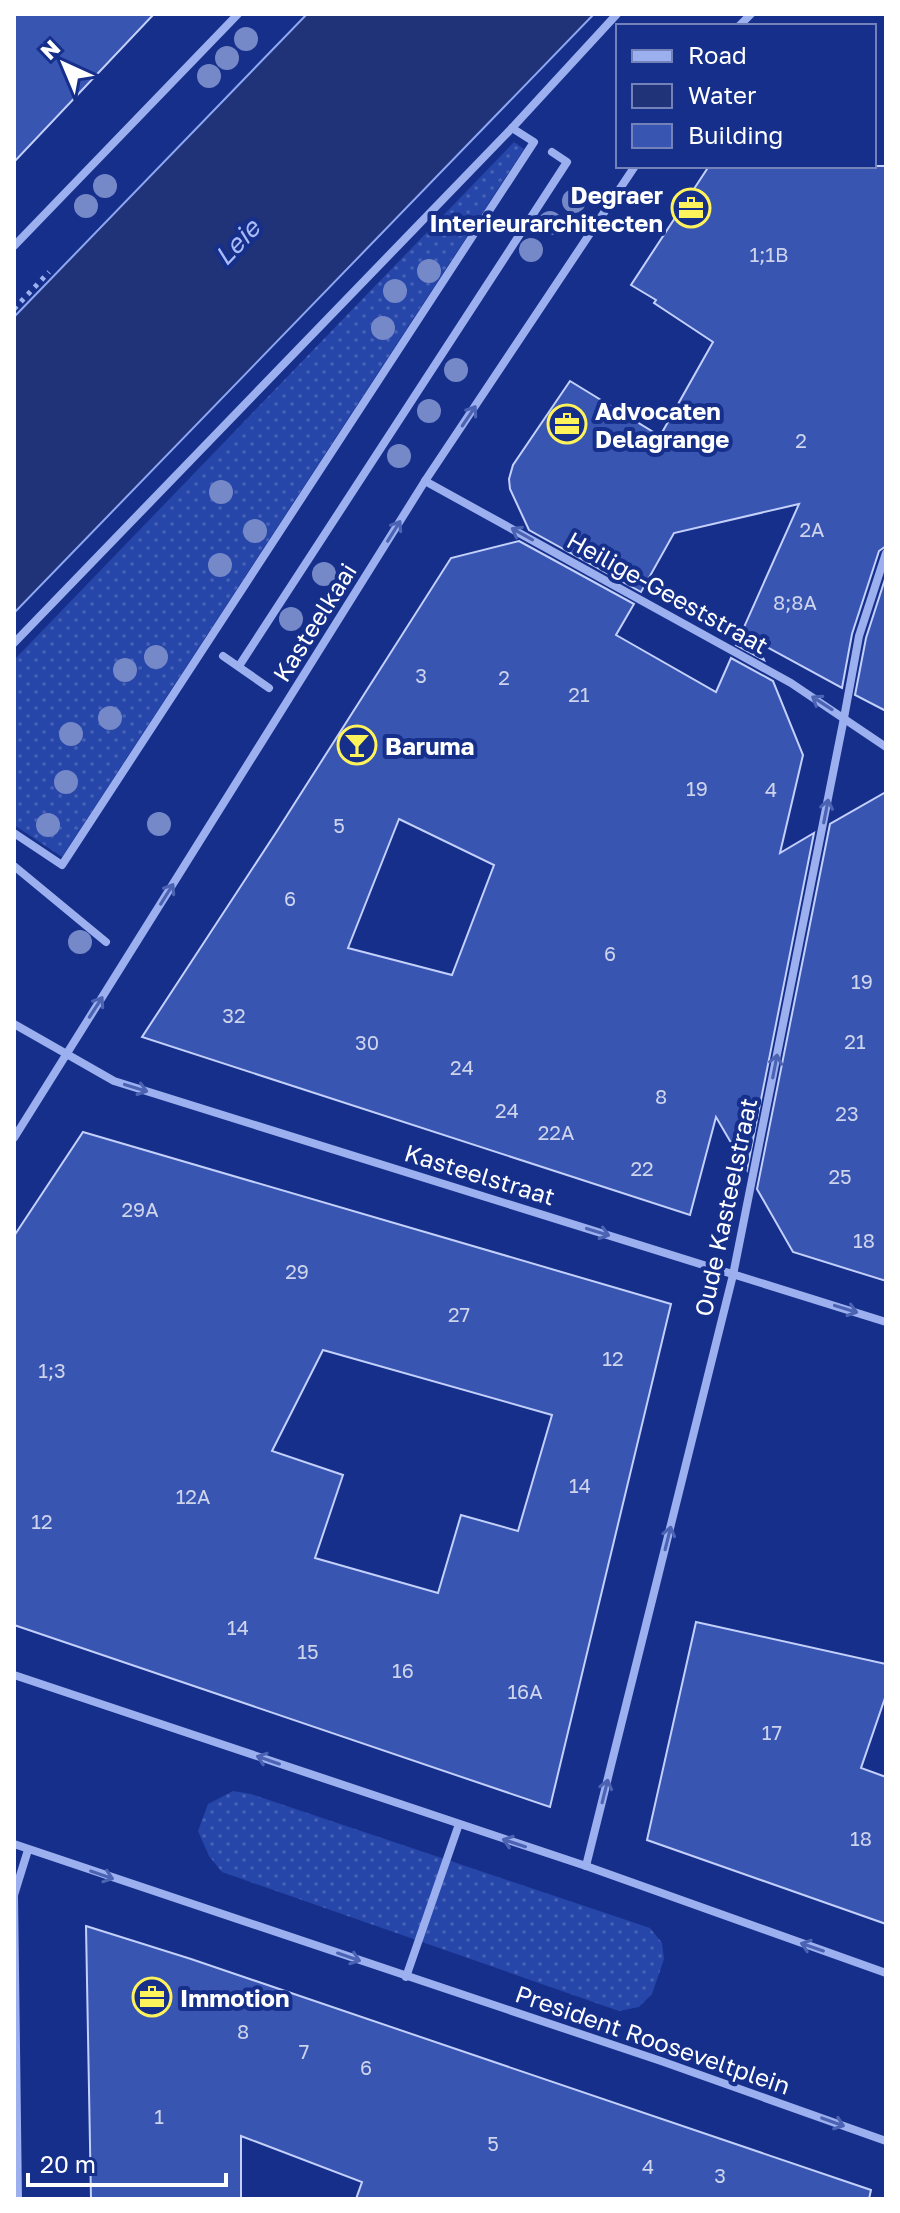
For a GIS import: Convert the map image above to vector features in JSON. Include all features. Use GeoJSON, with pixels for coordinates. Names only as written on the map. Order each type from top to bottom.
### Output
{"type":"FeatureCollection","features":[{"type":"Feature","properties":{"kind":"street"},"geometry":{"type":"LineString","coordinates":[[14,246],[238,14]]}},
{"type":"Feature","properties":{"kind":"street"},"geometry":{"type":"LineString","coordinates":[[14,643],[512,128],[617,14]]}},
{"type":"Feature","properties":{"kind":"street"},"geometry":{"type":"LineString","coordinates":[[14,833],[62,865],[209,646],[537,143],[512,128]]}},
{"type":"Feature","properties":{"kind":"street"},"geometry":{"type":"LineString","coordinates":[[239,666],[567,162],[552,152]]}},
{"type":"Feature","properties":{"kind":"street","name":"Kasteelkaai"},"geometry":{"type":"LineString","coordinates":[[14,1138],[425,481],[634,168]]}},
{"type":"Feature","properties":{"kind":"street","name":"Heilige-Geeststraat"},"geometry":{"type":"LineString","coordinates":[[425,481],[791,683],[886,747]]}},
{"type":"Feature","properties":{"kind":"street","name":"Oude Kasteelstraat"},"geometry":{"type":"LineString","coordinates":[[586,1866],[733,1275],[859,636],[886,553]]}},
{"type":"Feature","properties":{"kind":"street"},"geometry":{"type":"LineString","coordinates":[[223,656],[269,688]]}},
{"type":"Feature","properties":{"kind":"street"},"geometry":{"type":"LineString","coordinates":[[14,866],[106,942]]}},
{"type":"Feature","properties":{"kind":"street"},"geometry":{"type":"LineString","coordinates":[[14,1024],[66,1053]]}},
{"type":"Feature","properties":{"kind":"street","name":"Kasteelstraat"},"geometry":{"type":"LineString","coordinates":[[66,1053],[114,1081],[886,1322]]}},
{"type":"Feature","properties":{"kind":"street"},"geometry":{"type":"LineString","coordinates":[[14,1675],[586,1866],[886,1973]]}},
{"type":"Feature","properties":{"kind":"street"},"geometry":{"type":"LineString","coordinates":[[406,1977],[459,1824]]}},
{"type":"Feature","properties":{"kind":"street","name":"President Rooseveltplein"},"geometry":{"type":"LineString","coordinates":[[14,1844],[661,2061],[886,2141]]}},
{"type":"Feature","properties":{"kind":"street"},"geometry":{"type":"LineString","coordinates":[[18,2199],[14,1895],[28,1850]]}},
{"type":"Feature","properties":{"kind":"path"},"geometry":{"type":"LineString","coordinates":[[14,309],[26,297]]}},
{"type":"Feature","properties":{"kind":"shaded area"},"geometry":{"type":"Polygon","coordinates":[[[514,142],[524,149],[62,857],[14,825],[14,660],[514,142]]]}},
{"type":"Feature","properties":{"kind":"shaded area"},"geometry":{"type":"Polygon","coordinates":[[[233,1791],[251,1794],[650,1928],[662,1943],[664,1959],[652,1994],[639,2007],[619,2011],[222,1872],[209,1856],[198,1831],[208,1804],[233,1791]]]}},
{"type":"Feature","properties":{"kind":"water","name":"Leie"},"geometry":{"type":"Polygon","coordinates":[[[307,14],[594,14],[14,613],[14,317],[307,14]]]}},
{"type":"Feature","properties":{"kind":"building"},"geometry":{"type":"Polygon","coordinates":[[[14,14],[154,14],[14,162],[14,14]]]}},
{"type":"Feature","properties":{"kind":"building"},"geometry":{"type":"Polygon","coordinates":[[[886,166],[886,546],[879,551],[852,634],[842,688],[756,641],[764,660],[736,645],[799,504],[674,533],[641,592],[529,530],[510,489],[509,479],[513,465],[570,381],[660,436],[713,342],[631,285],[708,168],[886,166]]]}},
{"type":"Feature","properties":{"kind":"building"},"geometry":{"type":"Polygon","coordinates":[[[519,541],[634,604],[616,635],[716,692],[731,658],[773,681],[803,755],[780,853],[814,833],[747,1170],[716,1117],[690,1215],[142,1037],[451,558],[519,541]],[[399,819],[348,948],[452,975],[494,865],[399,819]]]}},
{"type":"Feature","properties":{"kind":"building"},"geometry":{"type":"Polygon","coordinates":[[[886,576],[886,711],[855,695],[866,638],[886,576]]]}},
{"type":"Feature","properties":{"kind":"building"},"geometry":{"type":"Polygon","coordinates":[[[886,792],[886,1281],[793,1252],[757,1189],[830,824],[886,792]]]}},
{"type":"Feature","properties":{"kind":"building"},"geometry":{"type":"Polygon","coordinates":[[[83,1132],[671,1304],[550,1807],[14,1625],[14,1236],[83,1132]],[[323,1350],[272,1451],[343,1475],[315,1558],[438,1593],[461,1515],[518,1531],[552,1415],[323,1350]]]}},
{"type":"Feature","properties":{"kind":"building"},"geometry":{"type":"Polygon","coordinates":[[[696,1622],[886,1664],[886,1695],[861,1768],[886,1777],[886,1924],[647,1840],[696,1622]]]}},
{"type":"Feature","properties":{"kind":"building"},"geometry":{"type":"Polygon","coordinates":[[[86,1926],[871,2190],[869,2199],[356,2199],[362,2182],[241,2136],[241,2199],[91,2199],[86,1926]]]}},
{"type":"Feature","properties":{"kind":"place","name":"Degraer Interieurarchitecten"},"geometry":{"type":"Point","coordinates":[691,208]}},
{"type":"Feature","properties":{"kind":"place","name":"Advocaten Delagrange"},"geometry":{"type":"Point","coordinates":[567,424]}},
{"type":"Feature","properties":{"kind":"place","name":"Baruma"},"geometry":{"type":"Point","coordinates":[357,745]}},
{"type":"Feature","properties":{"kind":"place","name":"Immotion"},"geometry":{"type":"Point","coordinates":[152,1997]}}]}
